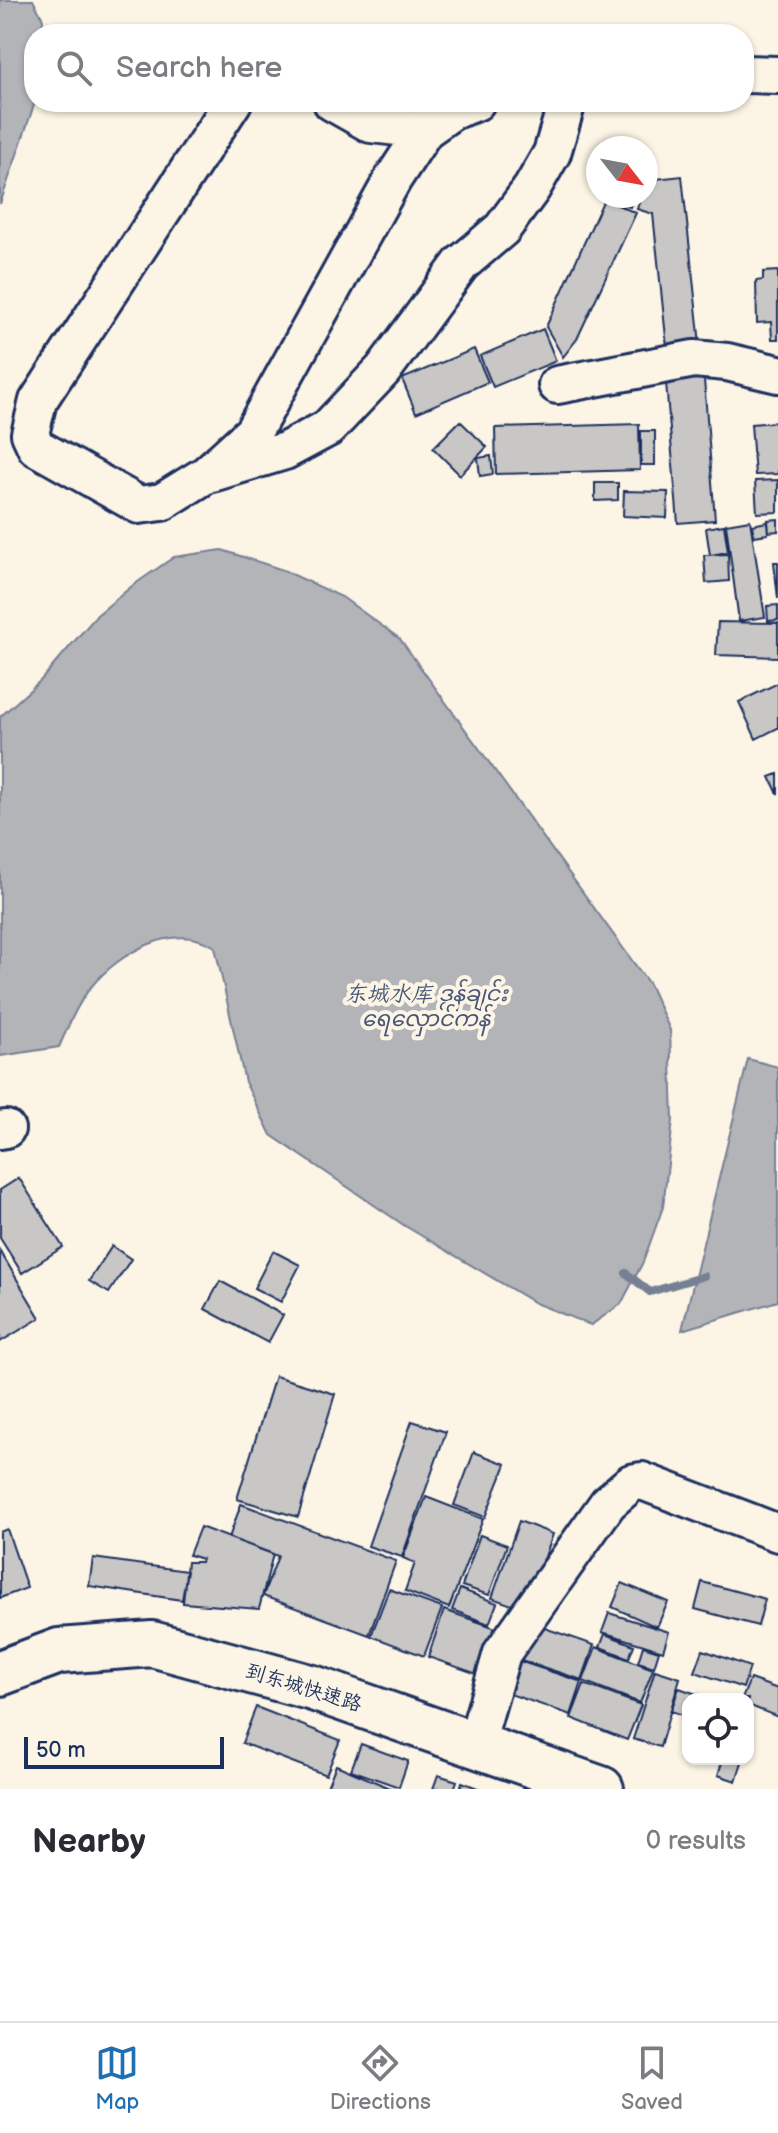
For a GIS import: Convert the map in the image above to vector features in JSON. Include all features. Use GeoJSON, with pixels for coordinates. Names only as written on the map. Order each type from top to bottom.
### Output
{"type":"FeatureCollection","features":[{"type":"Feature","properties":{"kind":"main road","name":"到东城快速路"},"geometry":{"type":"LineString","coordinates":[[0,1673],[59,1651],[152,1644],[313,1688],[601,1789]]}},
{"type":"Feature","properties":{"kind":"street"},"geometry":{"type":"LineString","coordinates":[[754,74],[778,75]]}},
{"type":"Feature","properties":{"kind":"street"},"geometry":{"type":"LineString","coordinates":[[226,112],[38,401],[30,434],[36,447],[139,505],[162,502],[207,474],[253,432],[393,179],[425,130],[451,112]]}},
{"type":"Feature","properties":{"kind":"street"},"geometry":{"type":"LineString","coordinates":[[350,112],[371,124],[425,130]]}},
{"type":"Feature","properties":{"kind":"street"},"geometry":{"type":"LineString","coordinates":[[207,474],[285,451],[328,428],[383,370],[461,264],[509,219],[552,153],[564,112]]}},
{"type":"Feature","properties":{"kind":"street"},"geometry":{"type":"LineString","coordinates":[[557,385],[694,359],[727,362],[778,374]]}},
{"type":"Feature","properties":{"kind":"street"},"geometry":{"type":"LineString","coordinates":[[476,1743],[502,1653],[608,1503],[631,1483],[642,1481],[778,1533]]}},
{"type":"Feature","properties":{"kind":"water"},"geometry":{"type":"Polygon","coordinates":[[[0,0],[33,0],[43,19],[43,24],[24,24],[24,112],[32,112],[0,204],[0,0]]]}},
{"type":"Feature","properties":{"kind":"water","name":"东城水库 ဒွန်ချင်း ရေလှောင်ကန်"},"geometry":{"type":"Polygon","coordinates":[[[222,550],[283,570],[342,597],[400,639],[649,984],[670,1030],[673,1120],[663,1207],[643,1262],[621,1304],[591,1325],[535,1303],[405,1226],[271,1135],[245,1082],[215,947],[199,940],[182,938],[148,944],[116,963],[91,987],[77,1008],[59,1047],[0,1056],[0,717],[41,680],[97,615],[132,586],[174,557],[222,550]]]}},
{"type":"Feature","properties":{"kind":"water"},"geometry":{"type":"Polygon","coordinates":[[[748,1059],[778,1067],[778,1301],[682,1330],[748,1059]]]}},
{"type":"Feature","properties":{"kind":"building"},"geometry":{"type":"Polygon","coordinates":[[[682,176],[700,344],[667,347],[653,214],[637,209],[658,208],[658,179],[682,176]]]}},
{"type":"Feature","properties":{"kind":"building"},"geometry":{"type":"Polygon","coordinates":[[[600,208],[625,208],[636,213],[577,339],[563,357],[546,327],[600,208]]]}},
{"type":"Feature","properties":{"kind":"building"},"geometry":{"type":"Polygon","coordinates":[[[778,271],[778,339],[772,339],[771,322],[757,323],[756,281],[763,280],[763,272],[778,271]]]}},
{"type":"Feature","properties":{"kind":"building"},"geometry":{"type":"Polygon","coordinates":[[[543,329],[556,361],[493,387],[480,356],[543,329]]]}},
{"type":"Feature","properties":{"kind":"building"},"geometry":{"type":"Polygon","coordinates":[[[474,349],[488,382],[416,413],[402,379],[474,349]]]}},
{"type":"Feature","properties":{"kind":"building"},"geometry":{"type":"Polygon","coordinates":[[[703,367],[715,520],[678,523],[665,371],[703,367]]]}},
{"type":"Feature","properties":{"kind":"building"},"geometry":{"type":"Polygon","coordinates":[[[460,421],[487,447],[460,475],[433,448],[460,421]]]}},
{"type":"Feature","properties":{"kind":"building"},"geometry":{"type":"Polygon","coordinates":[[[778,422],[778,474],[755,475],[751,424],[778,422]]]}},
{"type":"Feature","properties":{"kind":"building"},"geometry":{"type":"Polygon","coordinates":[[[639,424],[640,470],[496,474],[495,428],[639,424]]]}},
{"type":"Feature","properties":{"kind":"building"},"geometry":{"type":"Polygon","coordinates":[[[641,431],[655,431],[655,465],[641,465],[641,431]]]}},
{"type":"Feature","properties":{"kind":"building"},"geometry":{"type":"Polygon","coordinates":[[[491,456],[493,474],[480,476],[478,458],[491,456]]]}},
{"type":"Feature","properties":{"kind":"building"},"geometry":{"type":"Polygon","coordinates":[[[778,480],[778,512],[757,513],[755,481],[778,480]]]}},
{"type":"Feature","properties":{"kind":"building"},"geometry":{"type":"Polygon","coordinates":[[[595,483],[618,483],[618,500],[595,501],[595,483]]]}},
{"type":"Feature","properties":{"kind":"building"},"geometry":{"type":"Polygon","coordinates":[[[624,491],[668,492],[667,518],[623,516],[624,491]]]}},
{"type":"Feature","properties":{"kind":"building"},"geometry":{"type":"Polygon","coordinates":[[[778,519],[778,531],[769,532],[768,520],[778,519]]]}},
{"type":"Feature","properties":{"kind":"building"},"geometry":{"type":"Polygon","coordinates":[[[750,520],[765,617],[739,621],[726,524],[750,520]]]}},
{"type":"Feature","properties":{"kind":"building"},"geometry":{"type":"Polygon","coordinates":[[[767,522],[768,534],[754,536],[752,525],[767,522]]]}},
{"type":"Feature","properties":{"kind":"building"},"geometry":{"type":"Polygon","coordinates":[[[724,525],[728,552],[710,555],[706,528],[724,525]]]}},
{"type":"Feature","properties":{"kind":"building"},"geometry":{"type":"Polygon","coordinates":[[[728,554],[729,581],[706,583],[704,555],[728,554]]]}},
{"type":"Feature","properties":{"kind":"building"},"geometry":{"type":"Polygon","coordinates":[[[774,562],[778,562],[778,599],[774,562]]]}},
{"type":"Feature","properties":{"kind":"building"},"geometry":{"type":"Polygon","coordinates":[[[778,605],[778,620],[768,621],[767,606],[778,605]]]}},
{"type":"Feature","properties":{"kind":"building"},"geometry":{"type":"Polygon","coordinates":[[[718,622],[778,623],[778,657],[716,655],[718,622]]]}},
{"type":"Feature","properties":{"kind":"building"},"geometry":{"type":"Polygon","coordinates":[[[778,683],[778,728],[756,739],[739,702],[778,683]]]}},
{"type":"Feature","properties":{"kind":"building"},"geometry":{"type":"Polygon","coordinates":[[[778,774],[778,794],[770,777],[778,774]]]}},
{"type":"Feature","properties":{"kind":"building"},"geometry":{"type":"Polygon","coordinates":[[[19,1178],[63,1247],[22,1273],[0,1238],[0,1190],[19,1178]]]}},
{"type":"Feature","properties":{"kind":"building"},"geometry":{"type":"Polygon","coordinates":[[[112,1246],[131,1259],[109,1293],[89,1281],[112,1246]]]}},
{"type":"Feature","properties":{"kind":"building"},"geometry":{"type":"Polygon","coordinates":[[[0,1251],[40,1318],[0,1342],[0,1251]]]}},
{"type":"Feature","properties":{"kind":"building"},"geometry":{"type":"Polygon","coordinates":[[[273,1251],[300,1265],[281,1302],[254,1288],[273,1251]]]}},
{"type":"Feature","properties":{"kind":"building"},"geometry":{"type":"Polygon","coordinates":[[[220,1281],[283,1315],[268,1343],[205,1309],[220,1281]]]}},
{"type":"Feature","properties":{"kind":"building"},"geometry":{"type":"Polygon","coordinates":[[[275,1376],[335,1394],[298,1517],[237,1499],[275,1376]]]}},
{"type":"Feature","properties":{"kind":"building"},"geometry":{"type":"Polygon","coordinates":[[[412,1421],[446,1432],[402,1557],[368,1546],[412,1421]]]}},
{"type":"Feature","properties":{"kind":"building"},"geometry":{"type":"Polygon","coordinates":[[[474,1452],[506,1464],[485,1517],[454,1505],[474,1452]]]}},
{"type":"Feature","properties":{"kind":"building"},"geometry":{"type":"Polygon","coordinates":[[[426,1497],[483,1519],[449,1608],[405,1591],[415,1563],[403,1558],[426,1497]]]}},
{"type":"Feature","properties":{"kind":"building"},"geometry":{"type":"Polygon","coordinates":[[[241,1504],[396,1561],[369,1635],[263,1596],[278,1556],[229,1538],[241,1504]]]}},
{"type":"Feature","properties":{"kind":"building"},"geometry":{"type":"Polygon","coordinates":[[[519,1521],[553,1534],[526,1610],[492,1598],[519,1521]]]}},
{"type":"Feature","properties":{"kind":"building"},"geometry":{"type":"Polygon","coordinates":[[[200,1527],[273,1554],[259,1609],[183,1603],[187,1562],[201,1562],[202,1559],[189,1555],[200,1527]]]}},
{"type":"Feature","properties":{"kind":"building"},"geometry":{"type":"Polygon","coordinates":[[[7,1529],[27,1588],[0,1598],[0,1532],[7,1529]]]}},
{"type":"Feature","properties":{"kind":"building"},"geometry":{"type":"Polygon","coordinates":[[[480,1535],[507,1545],[489,1595],[462,1586],[480,1535]]]}},
{"type":"Feature","properties":{"kind":"building"},"geometry":{"type":"Polygon","coordinates":[[[93,1558],[187,1571],[182,1600],[89,1586],[93,1558]]]}},
{"type":"Feature","properties":{"kind":"building"},"geometry":{"type":"Polygon","coordinates":[[[702,1582],[765,1599],[758,1626],[695,1609],[702,1582]]]}},
{"type":"Feature","properties":{"kind":"building"},"geometry":{"type":"Polygon","coordinates":[[[622,1583],[668,1602],[657,1627],[612,1607],[622,1583]]]}},
{"type":"Feature","properties":{"kind":"building"},"geometry":{"type":"Polygon","coordinates":[[[389,1589],[442,1608],[424,1656],[371,1636],[389,1589]]]}},
{"type":"Feature","properties":{"kind":"building"},"geometry":{"type":"Polygon","coordinates":[[[460,1589],[497,1603],[489,1624],[452,1610],[460,1589]]]}},
{"type":"Feature","properties":{"kind":"building"},"geometry":{"type":"Polygon","coordinates":[[[444,1610],[496,1628],[480,1675],[428,1657],[444,1610]]]}},
{"type":"Feature","properties":{"kind":"building"},"geometry":{"type":"Polygon","coordinates":[[[609,1613],[669,1632],[663,1651],[602,1632],[609,1613]]]}},
{"type":"Feature","properties":{"kind":"building"},"geometry":{"type":"Polygon","coordinates":[[[530,1623],[594,1645],[582,1680],[518,1659],[530,1623]]]}},
{"type":"Feature","properties":{"kind":"building"},"geometry":{"type":"Polygon","coordinates":[[[605,1634],[634,1645],[629,1658],[600,1647],[605,1634]]]}},
{"type":"Feature","properties":{"kind":"building"},"geometry":{"type":"Polygon","coordinates":[[[643,1646],[659,1651],[654,1667],[638,1662],[643,1646]]]}},
{"type":"Feature","properties":{"kind":"building"},"geometry":{"type":"Polygon","coordinates":[[[596,1647],[653,1669],[640,1703],[583,1681],[596,1647]]]}},
{"type":"Feature","properties":{"kind":"building"},"geometry":{"type":"Polygon","coordinates":[[[703,1650],[750,1667],[743,1688],[695,1672],[703,1650]]]}},
{"type":"Feature","properties":{"kind":"building"},"geometry":{"type":"Polygon","coordinates":[[[516,1660],[582,1682],[571,1715],[504,1692],[516,1660]]]}},
{"type":"Feature","properties":{"kind":"building"},"geometry":{"type":"Polygon","coordinates":[[[655,1670],[680,1678],[660,1747],[633,1739],[655,1670]]]}},
{"type":"Feature","properties":{"kind":"building"},"geometry":{"type":"Polygon","coordinates":[[[750,1679],[778,1689],[778,1717],[754,1707],[754,1693],[744,1693],[750,1679]]]}},
{"type":"Feature","properties":{"kind":"building"},"geometry":{"type":"Polygon","coordinates":[[[584,1684],[641,1705],[627,1740],[571,1718],[584,1684]]]}},
{"type":"Feature","properties":{"kind":"building"},"geometry":{"type":"Polygon","coordinates":[[[679,1688],[694,1693],[682,1693],[682,1715],[671,1711],[679,1688]]]}},
{"type":"Feature","properties":{"kind":"building"},"geometry":{"type":"Polygon","coordinates":[[[256,1707],[340,1740],[326,1775],[242,1743],[256,1707]]]}},
{"type":"Feature","properties":{"kind":"building"},"geometry":{"type":"Polygon","coordinates":[[[361,1744],[408,1761],[399,1787],[351,1770],[361,1744]]]}},
{"type":"Feature","properties":{"kind":"building"},"geometry":{"type":"Polygon","coordinates":[[[336,1765],[392,1789],[326,1789],[336,1765]]]}},
{"type":"Feature","properties":{"kind":"building"},"geometry":{"type":"Polygon","coordinates":[[[721,1765],[741,1765],[736,1781],[718,1775],[721,1765]]]}},
{"type":"Feature","properties":{"kind":"building"},"geometry":{"type":"Polygon","coordinates":[[[438,1775],[457,1781],[454,1789],[433,1789],[438,1775]]]}},
{"type":"Feature","properties":{"kind":"building"},"geometry":{"type":"Polygon","coordinates":[[[462,1782],[480,1789],[460,1789],[462,1782]]]}},
{"type":"Feature","properties":{"kind":"waterway"},"geometry":{"type":"LineString","coordinates":[[626,1273],[650,1292],[704,1276]]}}]}
